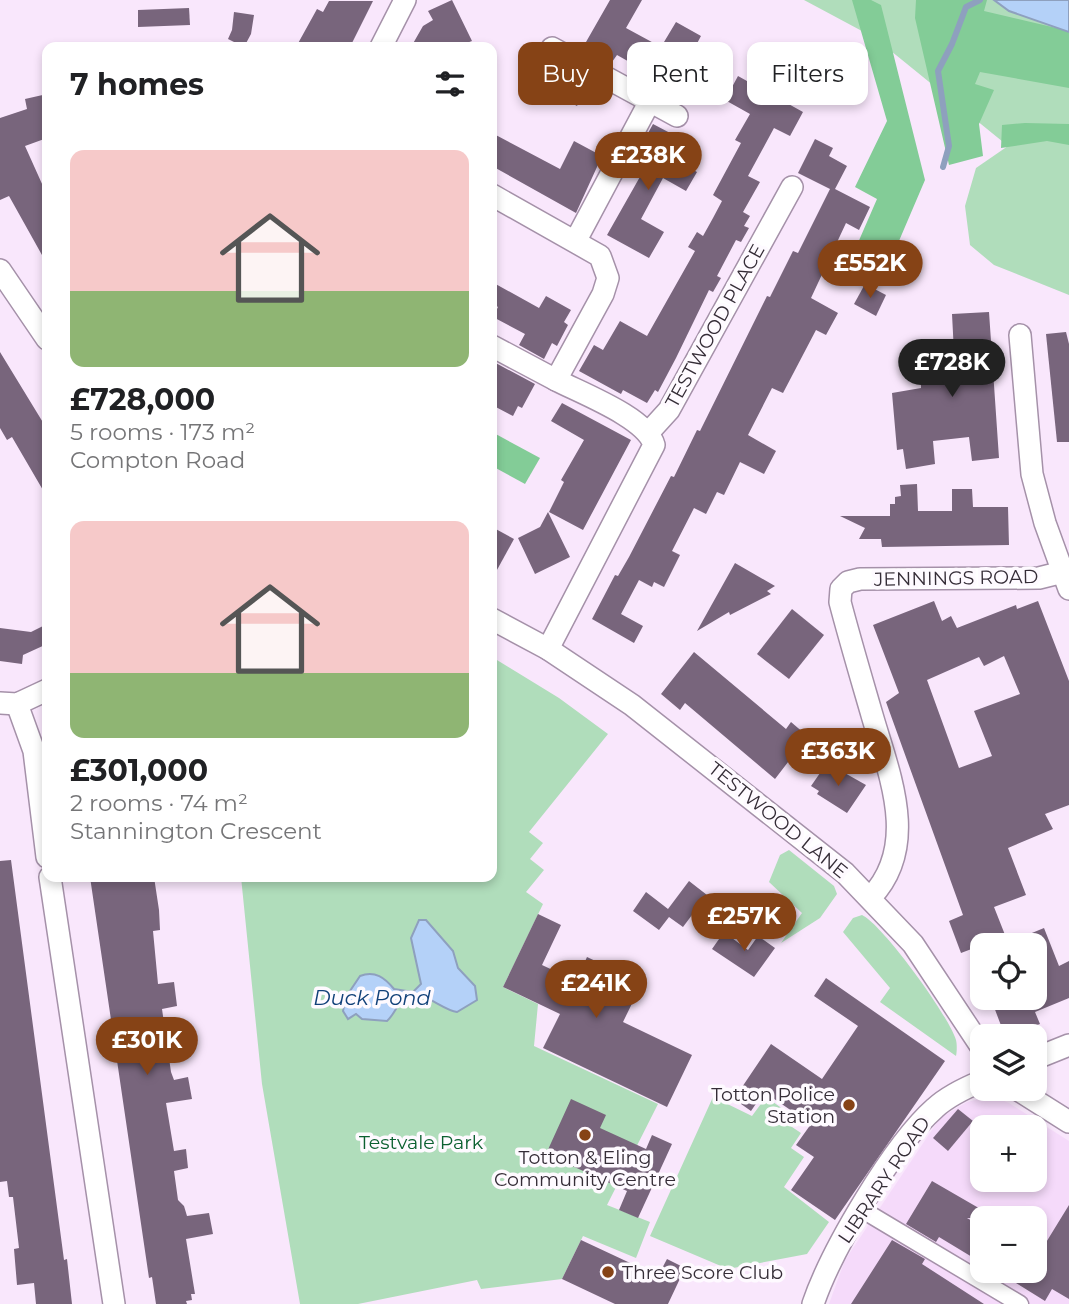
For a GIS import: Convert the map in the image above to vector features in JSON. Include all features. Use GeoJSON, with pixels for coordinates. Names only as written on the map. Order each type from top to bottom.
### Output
{"type":"FeatureCollection","features":[{"type":"Feature","properties":{"kind":"street"},"geometry":{"type":"LineString","coordinates":[[384,42],[405,0]]}},
{"type":"Feature","properties":{"kind":"street"},"geometry":{"type":"LineString","coordinates":[[576,240],[648,105]]}},
{"type":"Feature","properties":{"kind":"street"},"geometry":{"type":"LineString","coordinates":[[657,105],[677,116]]}},
{"type":"Feature","properties":{"kind":"street","name":"TESTWOOD PLACE"},"geometry":{"type":"LineString","coordinates":[[649,432],[669,410],[792,187]]}},
{"type":"Feature","properties":{"kind":"street"},"geometry":{"type":"LineString","coordinates":[[497,198],[600,256],[608,278],[603,294],[556,380]]}},
{"type":"Feature","properties":{"kind":"street"},"geometry":{"type":"LineString","coordinates":[[0,270],[42,332]]}},
{"type":"Feature","properties":{"kind":"street"},"geometry":{"type":"LineString","coordinates":[[1020,335],[1032,474],[1066,581]]}},
{"type":"Feature","properties":{"kind":"street"},"geometry":{"type":"LineString","coordinates":[[497,349],[637,422],[649,432],[654,445],[548,649]]}},
{"type":"Feature","properties":{"kind":"street","name":"JENNINGS ROAD"},"geometry":{"type":"LineString","coordinates":[[871,897],[884,883],[892,866],[898,815],[840,602],[841,589],[848,582],[860,579],[1039,578],[1066,581]]}},
{"type":"Feature","properties":{"kind":"street","name":"TESTWOOD LANE"},"geometry":{"type":"LineString","coordinates":[[497,622],[548,649],[648,717],[799,835],[871,897],[924,959],[970,1030]]}},
{"type":"Feature","properties":{"kind":"street"},"geometry":{"type":"LineString","coordinates":[[42,692],[9,704],[34,751],[42,816]]}},
{"type":"Feature","properties":{"kind":"street"},"geometry":{"type":"LineString","coordinates":[[51,882],[114,1304]]}},
{"type":"Feature","properties":{"kind":"street"},"geometry":{"type":"LineString","coordinates":[[1047,1054],[1069,1045]]}},
{"type":"Feature","properties":{"kind":"street","name":"LIBRARY ROAD"},"geometry":{"type":"LineString","coordinates":[[813,1304],[826,1269],[861,1209],[928,1115],[949,1097],[970,1087]]}},
{"type":"Feature","properties":{"kind":"street"},"geometry":{"type":"LineString","coordinates":[[1036,1101],[1069,1122]]}},
{"type":"Feature","properties":{"kind":"street"},"geometry":{"type":"LineString","coordinates":[[861,1209],[1020,1304]]}},
{"type":"Feature","properties":{"kind":"shaded area"},"geometry":{"type":"Polygon","coordinates":[[[971,1101],[1004,1101],[1028,1115],[970,1115],[970,1192],[1047,1192],[1047,1127],[1069,1141],[1069,1304],[829,1304],[845,1260],[940,1118],[971,1101]]]}},
{"type":"Feature","properties":{"kind":"green space"},"geometry":{"type":"Polygon","coordinates":[[[804,0],[1069,0],[1069,295],[994,265],[970,245],[965,206],[976,168],[1008,146],[875,38],[804,0]]]}},
{"type":"Feature","properties":{"kind":"green space"},"geometry":{"type":"Polygon","coordinates":[[[852,0],[871,0],[881,5],[925,180],[890,262],[857,245],[877,199],[855,187],[887,121],[868,55],[868,42],[864,42],[852,0]]]}},
{"type":"Feature","properties":{"kind":"green space"},"geometry":{"type":"Polygon","coordinates":[[[916,0],[987,0],[984,11],[1069,31],[1069,88],[980,72],[975,84],[994,90],[979,124],[983,156],[949,165],[915,18],[916,0]]]}},
{"type":"Feature","properties":{"kind":"green space"},"geometry":{"type":"Polygon","coordinates":[[[1069,124],[1069,145],[1047,141],[1001,148],[1002,125],[1069,124]]]}},
{"type":"Feature","properties":{"kind":"green space"},"geometry":{"type":"Polygon","coordinates":[[[497,435],[540,458],[525,484],[497,469],[497,435]]]}},
{"type":"Feature","properties":{"kind":"green space","name":"Testvale Park"},"geometry":{"type":"Polygon","coordinates":[[[497,660],[559,698],[608,734],[529,832],[543,843],[530,859],[544,870],[526,892],[543,904],[503,987],[538,1004],[534,1046],[658,1104],[607,1205],[650,1222],[636,1258],[583,1236],[562,1279],[481,1289],[477,1280],[358,1304],[300,1304],[262,1084],[242,882],[497,882],[497,660]]]}},
{"type":"Feature","properties":{"kind":"green space"},"geometry":{"type":"Polygon","coordinates":[[[789,850],[834,886],[837,894],[820,918],[781,943],[802,913],[769,882],[780,855],[789,850]]]}},
{"type":"Feature","properties":{"kind":"green space"},"geometry":{"type":"Polygon","coordinates":[[[862,915],[885,935],[929,993],[951,1028],[956,1040],[956,1056],[880,1002],[890,988],[843,932],[853,918],[862,915]]]}},
{"type":"Feature","properties":{"kind":"green space"},"geometry":{"type":"Polygon","coordinates":[[[713,1097],[752,1116],[766,1097],[790,1114],[786,1123],[801,1133],[791,1148],[804,1157],[784,1187],[829,1222],[807,1254],[728,1269],[650,1236],[713,1097]]]}},
{"type":"Feature","properties":{"kind":"water"},"geometry":{"type":"Polygon","coordinates":[[[994,0],[1069,0],[1069,32],[1009,11],[994,0]]]}},
{"type":"Feature","properties":{"kind":"water","name":"Duck Pond"},"geometry":{"type":"Polygon","coordinates":[[[419,920],[426,920],[453,951],[458,968],[475,986],[477,1000],[457,1012],[416,994],[404,998],[387,1021],[362,1019],[356,1014],[348,1019],[343,1011],[346,997],[360,976],[375,975],[383,978],[394,989],[413,992],[421,984],[411,938],[419,920]]]}},
{"type":"Feature","properties":{"kind":"building"},"geometry":{"type":"Polygon","coordinates":[[[452,0],[472,41],[414,42],[423,26],[433,20],[428,11],[452,0]]]}},
{"type":"Feature","properties":{"kind":"building"},"geometry":{"type":"Polygon","coordinates":[[[610,0],[642,0],[626,28],[652,42],[627,42],[627,61],[617,55],[613,61],[613,42],[586,42],[610,0]]]}},
{"type":"Feature","properties":{"kind":"building"},"geometry":{"type":"Polygon","coordinates":[[[329,1],[373,1],[352,42],[299,42],[317,9],[323,12],[329,1]]]}},
{"type":"Feature","properties":{"kind":"building"},"geometry":{"type":"Polygon","coordinates":[[[189,8],[190,25],[138,27],[138,10],[189,8]]]}},
{"type":"Feature","properties":{"kind":"building"},"geometry":{"type":"Polygon","coordinates":[[[234,12],[254,15],[247,42],[228,39],[234,12]]]}},
{"type":"Feature","properties":{"kind":"building"},"geometry":{"type":"Polygon","coordinates":[[[676,22],[701,36],[698,42],[664,42],[676,22]]]}},
{"type":"Feature","properties":{"kind":"building"},"geometry":{"type":"Polygon","coordinates":[[[738,76],[747,81],[747,105],[790,105],[803,112],[790,136],[774,128],[748,176],[760,182],[743,212],[750,216],[744,226],[749,228],[741,242],[736,240],[717,276],[721,278],[713,292],[709,290],[658,392],[655,390],[647,403],[623,390],[621,394],[579,371],[594,345],[603,350],[620,321],[647,336],[695,251],[688,247],[697,232],[703,236],[713,218],[722,201],[713,195],[741,143],[735,140],[750,114],[733,104],[733,85],[738,76]]]}},
{"type":"Feature","properties":{"kind":"building"},"geometry":{"type":"Polygon","coordinates":[[[42,95],[42,140],[25,146],[42,184],[42,255],[9,196],[0,200],[0,118],[27,109],[25,99],[42,95]]]}},
{"type":"Feature","properties":{"kind":"building"},"geometry":{"type":"Polygon","coordinates":[[[653,124],[672,134],[662,153],[697,172],[686,191],[663,178],[641,219],[664,232],[649,258],[607,235],[641,175],[629,168],[653,124]]]}},
{"type":"Feature","properties":{"kind":"building"},"geometry":{"type":"Polygon","coordinates":[[[497,136],[560,169],[574,141],[602,156],[576,213],[497,169],[497,136]]]}},
{"type":"Feature","properties":{"kind":"building"},"geometry":{"type":"Polygon","coordinates":[[[815,139],[833,148],[829,156],[847,166],[835,189],[870,207],[859,230],[846,223],[811,298],[838,313],[826,335],[816,330],[783,393],[772,388],[748,435],[776,451],[764,474],[740,462],[724,495],[717,492],[706,514],[694,508],[672,551],[680,555],[664,587],[654,582],[652,587],[639,580],[621,614],[643,626],[634,643],[592,619],[615,575],[618,576],[629,557],[671,476],[674,477],[697,430],[700,431],[767,296],[770,297],[793,251],[798,253],[830,189],[798,173],[815,139]]]}},
{"type":"Feature","properties":{"kind":"building"},"geometry":{"type":"Polygon","coordinates":[[[865,284],[886,295],[876,316],[854,304],[865,284]]]}},
{"type":"Feature","properties":{"kind":"building"},"geometry":{"type":"Polygon","coordinates":[[[497,285],[539,308],[546,296],[571,310],[564,322],[568,325],[557,346],[552,343],[544,359],[519,345],[525,334],[497,319],[497,285]]]}},
{"type":"Feature","properties":{"kind":"building"},"geometry":{"type":"Polygon","coordinates":[[[989,312],[999,458],[972,461],[969,437],[933,441],[935,464],[906,469],[903,449],[897,450],[892,393],[921,388],[921,371],[955,372],[952,314],[989,312]]]}},
{"type":"Feature","properties":{"kind":"building"},"geometry":{"type":"Polygon","coordinates":[[[1066,332],[1069,344],[1069,442],[1057,442],[1046,334],[1066,332]]]}},
{"type":"Feature","properties":{"kind":"building"},"geometry":{"type":"Polygon","coordinates":[[[0,352],[42,421],[42,488],[12,437],[7,440],[0,428],[0,352]]]}},
{"type":"Feature","properties":{"kind":"building"},"geometry":{"type":"Polygon","coordinates":[[[497,364],[535,384],[522,408],[518,406],[513,416],[497,408],[497,364]]]}},
{"type":"Feature","properties":{"kind":"building"},"geometry":{"type":"Polygon","coordinates":[[[562,403],[631,440],[583,530],[549,512],[564,482],[561,480],[584,440],[551,421],[562,403]]]}},
{"type":"Feature","properties":{"kind":"building"},"geometry":{"type":"Polygon","coordinates":[[[917,484],[918,511],[952,511],[952,489],[972,489],[973,507],[1008,507],[1009,545],[882,547],[881,539],[859,539],[865,528],[840,516],[890,516],[890,504],[895,504],[895,497],[901,496],[900,485],[917,484]]]}},
{"type":"Feature","properties":{"kind":"building"},"geometry":{"type":"Polygon","coordinates":[[[548,512],[570,557],[535,574],[518,538],[540,527],[548,512]]]}},
{"type":"Feature","properties":{"kind":"building"},"geometry":{"type":"Polygon","coordinates":[[[497,530],[514,539],[497,570],[497,530]]]}},
{"type":"Feature","properties":{"kind":"building"},"geometry":{"type":"Polygon","coordinates":[[[735,563],[775,586],[767,591],[771,594],[730,615],[729,612],[697,631],[735,563]]]}},
{"type":"Feature","properties":{"kind":"building"},"geometry":{"type":"Polygon","coordinates":[[[934,601],[942,621],[951,616],[957,628],[1016,605],[1017,609],[1038,601],[1069,681],[1069,805],[1045,814],[1053,829],[1008,848],[1026,895],[994,907],[1004,933],[970,933],[970,950],[961,953],[949,921],[963,915],[886,702],[899,693],[873,625],[934,601]],[[1004,656],[984,666],[979,657],[927,680],[959,768],[992,756],[974,711],[1020,694],[1004,656]]]}},
{"type":"Feature","properties":{"kind":"building"},"geometry":{"type":"Polygon","coordinates":[[[792,609],[824,635],[789,679],[757,654],[792,609]]]}},
{"type":"Feature","properties":{"kind":"building"},"geometry":{"type":"Polygon","coordinates":[[[42,626],[42,646],[23,655],[22,664],[0,661],[0,628],[31,632],[42,626]]]}},
{"type":"Feature","properties":{"kind":"building"},"geometry":{"type":"Polygon","coordinates":[[[694,652],[786,729],[791,722],[805,734],[805,740],[775,779],[685,703],[680,710],[661,694],[694,652]]]}},
{"type":"Feature","properties":{"kind":"building"},"geometry":{"type":"Polygon","coordinates":[[[827,763],[866,785],[847,813],[817,794],[819,791],[811,786],[827,763]]]}},
{"type":"Feature","properties":{"kind":"building"},"geometry":{"type":"Polygon","coordinates":[[[11,860],[72,1304],[36,1304],[34,1283],[17,1285],[14,1249],[19,1248],[13,1197],[9,1197],[7,1181],[0,1182],[0,861],[11,860]]]}},
{"type":"Feature","properties":{"kind":"building"},"geometry":{"type":"Polygon","coordinates":[[[689,881],[707,895],[683,927],[669,917],[659,930],[633,911],[646,892],[668,909],[689,881]]]}},
{"type":"Feature","properties":{"kind":"building"},"geometry":{"type":"Polygon","coordinates":[[[91,882],[155,882],[160,930],[153,931],[158,984],[174,982],[177,1006],[162,1009],[171,1072],[174,1080],[188,1077],[192,1099],[166,1103],[174,1151],[186,1149],[188,1168],[174,1171],[178,1200],[184,1206],[187,1216],[209,1213],[213,1234],[186,1239],[195,1294],[191,1294],[192,1300],[186,1301],[187,1304],[156,1304],[152,1277],[149,1278],[91,882]]]}},
{"type":"Feature","properties":{"kind":"building"},"geometry":{"type":"Polygon","coordinates":[[[538,914],[561,925],[542,965],[576,981],[587,957],[642,983],[623,1022],[692,1055],[667,1107],[543,1048],[560,1014],[503,987],[538,914]]]}},
{"type":"Feature","properties":{"kind":"building"},"geometry":{"type":"Polygon","coordinates":[[[1044,928],[1046,933],[1032,933],[1044,928]]]}},
{"type":"Feature","properties":{"kind":"building"},"geometry":{"type":"Polygon","coordinates":[[[724,932],[748,950],[758,936],[775,948],[754,977],[712,949],[724,932]]]}},
{"type":"Feature","properties":{"kind":"building"},"geometry":{"type":"Polygon","coordinates":[[[1047,936],[1059,966],[1069,961],[1069,998],[1047,1007],[1047,936]]]}},
{"type":"Feature","properties":{"kind":"building","name":"Totton Police Station"},"geometry":{"type":"Polygon","coordinates":[[[826,978],[945,1061],[835,1220],[791,1190],[814,1157],[796,1145],[811,1124],[764,1092],[751,1111],[734,1099],[771,1044],[822,1079],[858,1026],[814,996],[826,978]]]}},
{"type":"Feature","properties":{"kind":"building"},"geometry":{"type":"Polygon","coordinates":[[[995,1010],[1040,1010],[1035,1012],[1040,1024],[1000,1024],[995,1010]]]}},
{"type":"Feature","properties":{"kind":"building"},"geometry":{"type":"Polygon","coordinates":[[[571,1099],[606,1115],[600,1128],[646,1149],[652,1135],[672,1144],[638,1218],[619,1210],[627,1191],[546,1154],[571,1099]]]}},
{"type":"Feature","properties":{"kind":"building"},"geometry":{"type":"Polygon","coordinates":[[[958,1109],[970,1119],[970,1125],[948,1151],[933,1138],[958,1109]]]}},
{"type":"Feature","properties":{"kind":"building"},"geometry":{"type":"Polygon","coordinates":[[[932,1181],[975,1206],[970,1206],[970,1218],[967,1218],[970,1220],[970,1256],[939,1237],[936,1242],[906,1224],[932,1181]]]}},
{"type":"Feature","properties":{"kind":"building"},"geometry":{"type":"Polygon","coordinates":[[[1069,1205],[1069,1299],[1052,1289],[1045,1301],[1016,1283],[1047,1283],[1047,1241],[1069,1205]]]}},
{"type":"Feature","properties":{"kind":"building","name":"Three Score Club"},"geometry":{"type":"Polygon","coordinates":[[[581,1240],[658,1276],[667,1259],[685,1268],[668,1304],[615,1304],[562,1279],[581,1240]]]}},
{"type":"Feature","properties":{"kind":"building"},"geometry":{"type":"Polygon","coordinates":[[[892,1240],[925,1259],[922,1264],[984,1304],[851,1304],[892,1240]]]}},
{"type":"Feature","properties":{"kind":"waterway"},"geometry":{"type":"LineString","coordinates":[[943,167],[949,146],[938,71],[966,7],[980,0]]}},
{"type":"Feature","properties":{"kind":"place","name":"Totton Police Station"},"geometry":{"type":"Point","coordinates":[849,1105]}},
{"type":"Feature","properties":{"kind":"place","name":"Totton & Eling Community Centre"},"geometry":{"type":"Point","coordinates":[585,1135]}},
{"type":"Feature","properties":{"kind":"place","name":"Three Score Club"},"geometry":{"type":"Point","coordinates":[608,1272]}}]}
